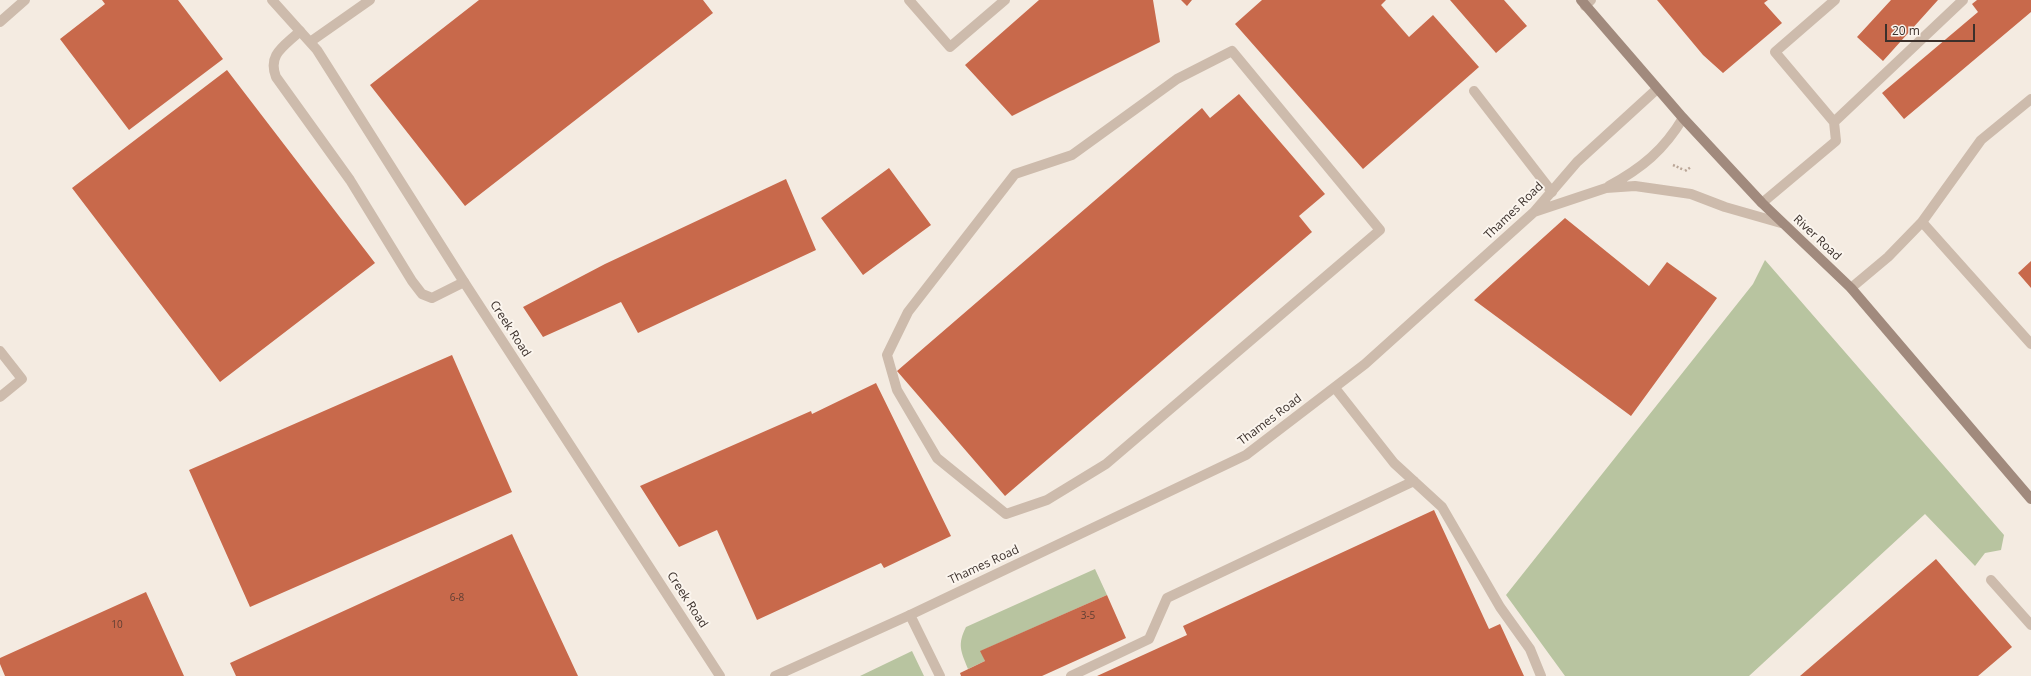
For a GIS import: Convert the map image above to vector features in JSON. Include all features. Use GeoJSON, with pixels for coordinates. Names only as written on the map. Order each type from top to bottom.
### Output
{"type":"FeatureCollection","features":[{"type":"Feature","properties":{"kind":"street"},"geometry":{"type":"LineString","coordinates":[[0,22],[25,0]]}},
{"type":"Feature","properties":{"kind":"street","name":"Creek Road"},"geometry":{"type":"LineString","coordinates":[[272,0],[317,50],[464,282],[720,676]]}},
{"type":"Feature","properties":{"kind":"street"},"geometry":{"type":"LineString","coordinates":[[310,42],[370,0]]}},
{"type":"Feature","properties":{"kind":"street"},"geometry":{"type":"LineString","coordinates":[[909,0],[950,47],[1005,0]]}},
{"type":"Feature","properties":{"kind":"street"},"geometry":{"type":"LineString","coordinates":[[1762,203],[1836,141],[1834,122],[1775,52],[1835,0]]}},
{"type":"Feature","properties":{"kind":"street"},"geometry":{"type":"LineString","coordinates":[[1834,122],[1963,0]]}},
{"type":"Feature","properties":{"kind":"street","name":"River Road"},"geometry":{"type":"LineString","coordinates":[[1586,2],[1657,89],[1683,118],[1781,223],[1851,288],[2031,499]]}},
{"type":"Feature","properties":{"kind":"street"},"geometry":{"type":"LineString","coordinates":[[300,31],[273,60],[272,67],[276,77],[350,180],[412,281],[422,294],[432,298],[464,282]]}},
{"type":"Feature","properties":{"kind":"street"},"geometry":{"type":"LineString","coordinates":[[1232,51],[1380,230],[1106,464],[1047,500],[1006,514],[937,458],[897,390],[887,355],[908,312],[1015,174],[1072,155],[1177,79],[1232,51]]}},
{"type":"Feature","properties":{"kind":"street","name":"Thames Road"},"geometry":{"type":"LineString","coordinates":[[775,676],[910,615],[1246,455],[1365,364],[1534,212],[1577,162],[1657,89]]}},
{"type":"Feature","properties":{"kind":"street"},"geometry":{"type":"LineString","coordinates":[[1474,91],[1552,192]]}},
{"type":"Feature","properties":{"kind":"street"},"geometry":{"type":"LineString","coordinates":[[1851,288],[1888,257],[1922,222],[1981,140],[2031,99]]}},
{"type":"Feature","properties":{"kind":"street"},"geometry":{"type":"LineString","coordinates":[[1534,212],[1606,188],[1628,176],[1658,152],[1671,138],[1683,118]]}},
{"type":"Feature","properties":{"kind":"street"},"geometry":{"type":"LineString","coordinates":[[1606,188],[1635,186],[1691,194],[1725,208],[1781,223]]}},
{"type":"Feature","properties":{"kind":"street"},"geometry":{"type":"LineString","coordinates":[[1922,222],[2031,344]]}},
{"type":"Feature","properties":{"kind":"street"},"geometry":{"type":"LineString","coordinates":[[0,351],[22,379],[0,397]]}},
{"type":"Feature","properties":{"kind":"street"},"geometry":{"type":"LineString","coordinates":[[1335,388],[1394,463],[1442,507],[1500,607],[1530,649],[1541,676]]}},
{"type":"Feature","properties":{"kind":"street"},"geometry":{"type":"LineString","coordinates":[[1071,676],[1149,639],[1167,598],[1414,481]]}},
{"type":"Feature","properties":{"kind":"street"},"geometry":{"type":"LineString","coordinates":[[1991,580],[2031,625]]}},
{"type":"Feature","properties":{"kind":"street"},"geometry":{"type":"LineString","coordinates":[[910,615],[940,676]]}},
{"type":"Feature","properties":{"kind":"path"},"geometry":{"type":"LineString","coordinates":[[1670,163],[1685,171]]}},
{"type":"Feature","properties":{"kind":"green space"},"geometry":{"type":"Polygon","coordinates":[[[1765,260],[2004,535],[2001,550],[1985,553],[1975,566],[1925,514],[1749,676],[1565,676],[1506,595],[1753,284],[1765,260]]]}},
{"type":"Feature","properties":{"kind":"green space"},"geometry":{"type":"Polygon","coordinates":[[[1095,569],[1107,595],[981,651],[985,661],[968,669],[961,648],[963,633],[966,627],[1095,569]]]}},
{"type":"Feature","properties":{"kind":"green space"},"geometry":{"type":"Polygon","coordinates":[[[912,651],[924,676],[860,676],[912,651]]]}},
{"type":"Feature","properties":{"kind":"building"},"geometry":{"type":"Polygon","coordinates":[[[102,0],[178,0],[223,59],[129,130],[60,39],[105,4],[102,0]]]}},
{"type":"Feature","properties":{"kind":"building"},"geometry":{"type":"Polygon","coordinates":[[[479,0],[703,0],[713,13],[465,206],[370,85],[479,0]]]}},
{"type":"Feature","properties":{"kind":"building"},"geometry":{"type":"Polygon","coordinates":[[[1039,0],[1153,0],[1160,42],[1012,116],[965,65],[1039,0]]]}},
{"type":"Feature","properties":{"kind":"building"},"geometry":{"type":"Polygon","coordinates":[[[1181,0],[1192,0],[1187,6],[1181,0]]]}},
{"type":"Feature","properties":{"kind":"building"},"geometry":{"type":"Polygon","coordinates":[[[1262,0],[1386,0],[1381,5],[1409,37],[1433,15],[1479,67],[1363,169],[1235,24],[1262,0]]]}},
{"type":"Feature","properties":{"kind":"building"},"geometry":{"type":"Polygon","coordinates":[[[1450,0],[1504,0],[1527,26],[1496,53],[1450,0]]]}},
{"type":"Feature","properties":{"kind":"building"},"geometry":{"type":"Polygon","coordinates":[[[1657,0],[1768,0],[1764,3],[1782,23],[1723,73],[1703,55],[1657,0]]]}},
{"type":"Feature","properties":{"kind":"building"},"geometry":{"type":"Polygon","coordinates":[[[1891,0],[1938,0],[1883,61],[1857,37],[1891,0]]]}},
{"type":"Feature","properties":{"kind":"building"},"geometry":{"type":"Polygon","coordinates":[[[1977,0],[2031,0],[2031,12],[1904,119],[1882,93],[1978,12],[1972,4],[1977,0]]]}},
{"type":"Feature","properties":{"kind":"building"},"geometry":{"type":"Polygon","coordinates":[[[227,70],[375,263],[220,382],[72,188],[227,70]]]}},
{"type":"Feature","properties":{"kind":"building"},"geometry":{"type":"Polygon","coordinates":[[[1239,94],[1325,194],[1299,216],[1312,232],[1005,496],[897,371],[1202,108],[1210,118],[1239,94]]]}},
{"type":"Feature","properties":{"kind":"building"},"geometry":{"type":"Polygon","coordinates":[[[889,168],[931,225],[863,275],[821,218],[889,168]]]}},
{"type":"Feature","properties":{"kind":"building"},"geometry":{"type":"Polygon","coordinates":[[[786,179],[816,250],[638,333],[621,302],[543,337],[523,307],[605,264],[786,179]]]}},
{"type":"Feature","properties":{"kind":"building"},"geometry":{"type":"Polygon","coordinates":[[[1565,218],[1649,286],[1667,262],[1717,298],[1631,416],[1474,300],[1565,218]]]}},
{"type":"Feature","properties":{"kind":"building"},"geometry":{"type":"Polygon","coordinates":[[[2031,261],[2031,288],[2018,273],[2031,261]]]}},
{"type":"Feature","properties":{"kind":"building"},"geometry":{"type":"Polygon","coordinates":[[[452,355],[512,492],[250,607],[189,470],[452,355]]]}},
{"type":"Feature","properties":{"kind":"building"},"geometry":{"type":"Polygon","coordinates":[[[876,383],[951,536],[884,568],[881,563],[757,620],[717,530],[679,547],[640,486],[811,411],[812,414],[876,383]]]}},
{"type":"Feature","properties":{"kind":"building"},"geometry":{"type":"Polygon","coordinates":[[[1434,510],[1489,629],[1500,624],[1524,676],[1097,676],[1187,635],[1183,626],[1434,510]]]}},
{"type":"Feature","properties":{"kind":"building"},"geometry":{"type":"Polygon","coordinates":[[[512,534],[578,676],[236,676],[230,663],[512,534]]]}},
{"type":"Feature","properties":{"kind":"building"},"geometry":{"type":"Polygon","coordinates":[[[1936,559],[2012,647],[1978,676],[1800,676],[1936,559]]]}},
{"type":"Feature","properties":{"kind":"building"},"geometry":{"type":"Polygon","coordinates":[[[146,592],[184,676],[5,676],[0,664],[0,658],[146,592]]]}},
{"type":"Feature","properties":{"kind":"building"},"geometry":{"type":"Polygon","coordinates":[[[1107,595],[1126,638],[1042,676],[961,676],[960,673],[985,661],[980,651],[1107,595]]]}}]}
